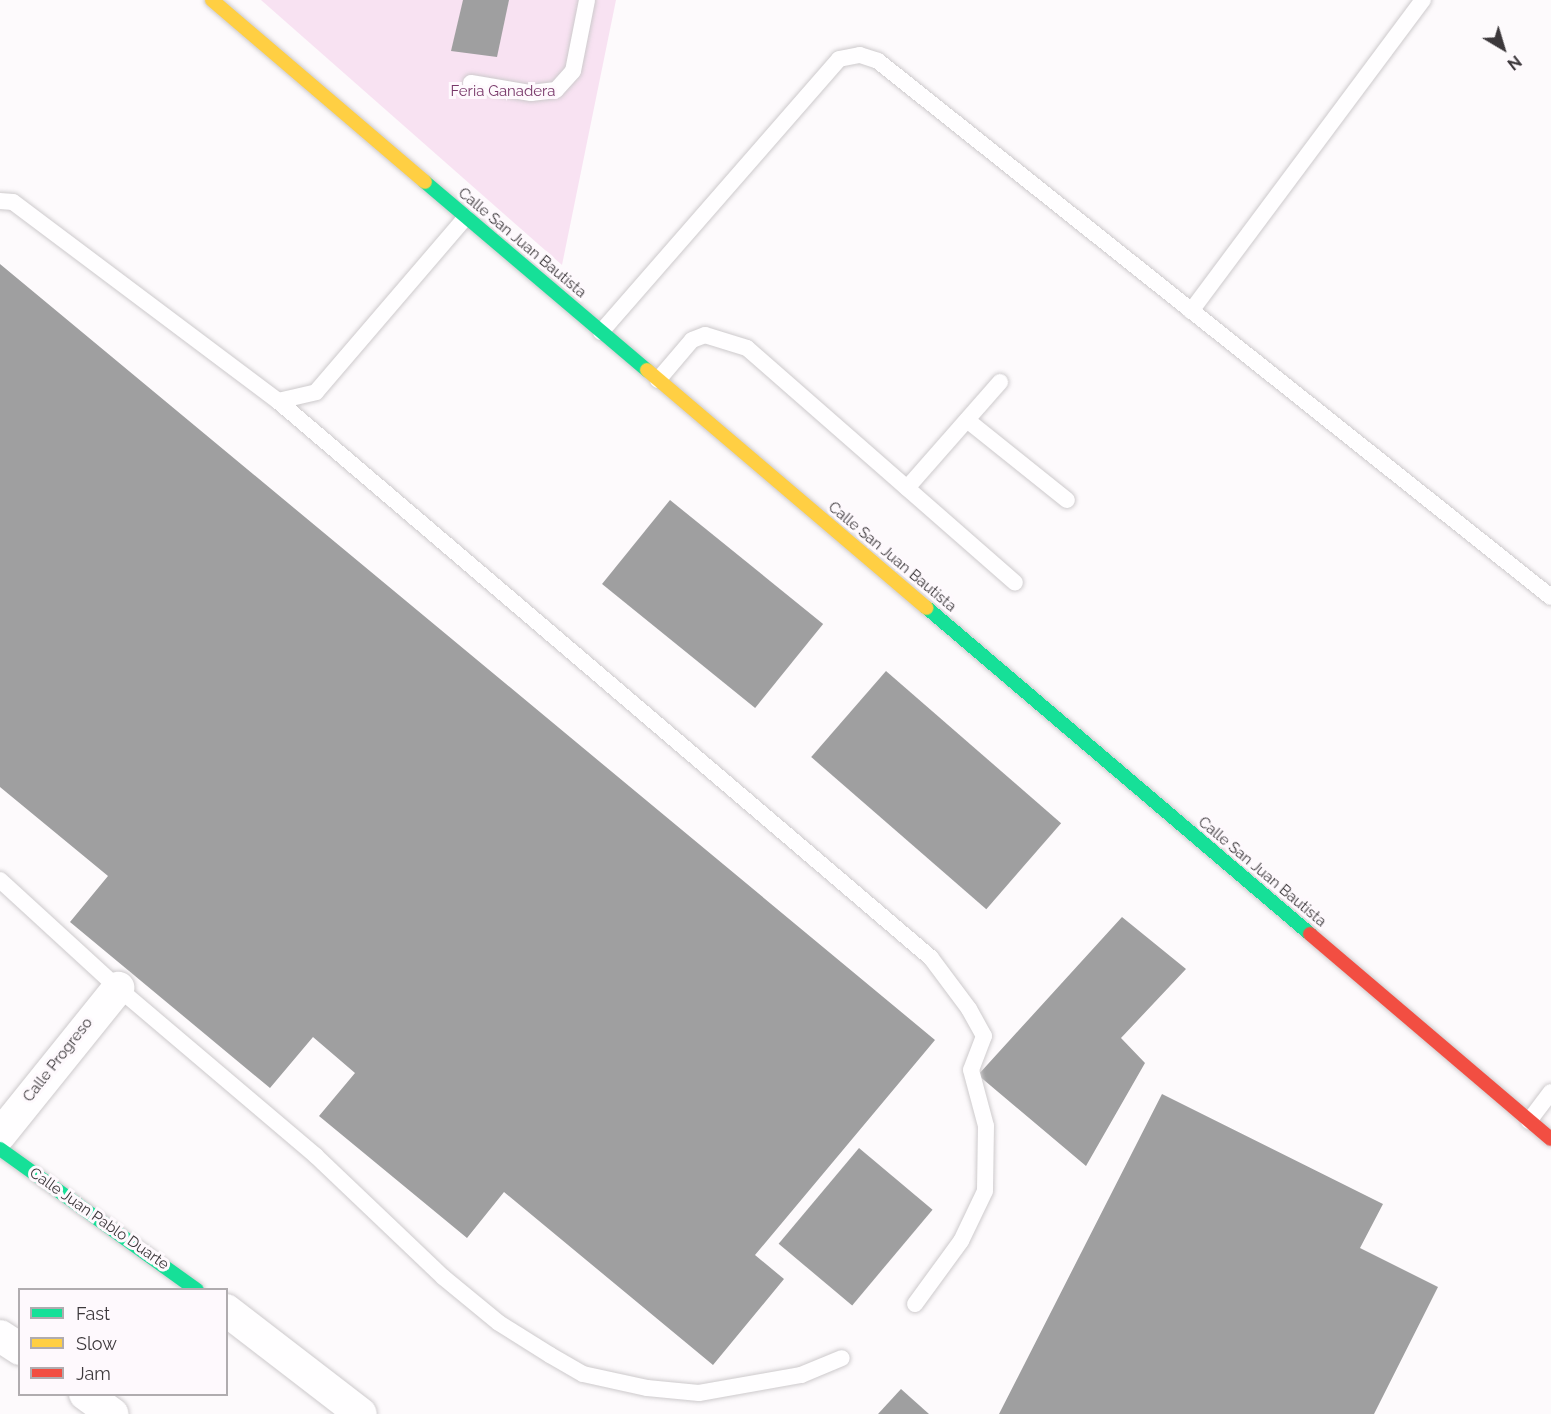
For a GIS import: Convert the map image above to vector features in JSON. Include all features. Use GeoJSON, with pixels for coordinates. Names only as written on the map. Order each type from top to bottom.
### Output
{"type":"FeatureCollection","features":[{"type":"Feature","properties":{"kind":"street","name":"Calle San Juan Bautista"},"geometry":{"type":"LineString","coordinates":[[212,0],[1551,1139]]}},
{"type":"Feature","properties":{"kind":"street","name":"Calle Progreso"},"geometry":{"type":"LineString","coordinates":[[0,1136],[118,988]]}},
{"type":"Feature","properties":{"kind":"street","name":"Calle Juan Pablo Duarte"},"geometry":{"type":"LineString","coordinates":[[0,1149],[194,1288]]}},
{"type":"Feature","properties":{"kind":"street"},"geometry":{"type":"LineString","coordinates":[[228,1312],[361,1414]]}},
{"type":"Feature","properties":{"kind":"street"},"geometry":{"type":"LineString","coordinates":[[0,1336],[18,1348]]}},
{"type":"Feature","properties":{"kind":"street"},"geometry":{"type":"LineString","coordinates":[[86,1396],[113,1414]]}},
{"type":"Feature","properties":{"kind":"lane"},"geometry":{"type":"LineString","coordinates":[[471,83],[531,93],[556,90],[573,71],[587,0]]}},
{"type":"Feature","properties":{"kind":"lane"},"geometry":{"type":"LineString","coordinates":[[1191,311],[1423,0]]}},
{"type":"Feature","properties":{"kind":"lane"},"geometry":{"type":"LineString","coordinates":[[601,332],[839,59],[860,55],[878,61],[1551,597]]}},
{"type":"Feature","properties":{"kind":"lane"},"geometry":{"type":"LineString","coordinates":[[0,201],[13,202],[278,401],[931,958],[969,1009],[984,1036],[971,1070],[986,1126],[985,1191],[961,1241],[915,1304]]}},
{"type":"Feature","properties":{"kind":"lane"},"geometry":{"type":"LineString","coordinates":[[278,401],[316,392],[466,217]]}},
{"type":"Feature","properties":{"kind":"lane"},"geometry":{"type":"LineString","coordinates":[[658,380],[692,340],[705,335],[747,348],[1015,583]]}},
{"type":"Feature","properties":{"kind":"lane"},"geometry":{"type":"LineString","coordinates":[[907,488],[1000,382]]}},
{"type":"Feature","properties":{"kind":"lane"},"geometry":{"type":"LineString","coordinates":[[966,420],[1067,500]]}},
{"type":"Feature","properties":{"kind":"lane"},"geometry":{"type":"LineString","coordinates":[[0,880],[118,988],[316,1156],[443,1277],[499,1323],[583,1374],[647,1388],[699,1393],[801,1375],[842,1358]]}},
{"type":"Feature","properties":{"kind":"lane"},"geometry":{"type":"LineString","coordinates":[[1529,1121],[1551,1092]]}},
{"type":"Feature","properties":{"kind":"green space","name":"Feria Ganadera"},"geometry":{"type":"Polygon","coordinates":[[[261,0],[616,0],[562,265],[261,0]]]}},
{"type":"Feature","properties":{"kind":"building"},"geometry":{"type":"Polygon","coordinates":[[[463,0],[509,0],[497,57],[451,51],[463,0]]]}},
{"type":"Feature","properties":{"kind":"building"},"geometry":{"type":"Polygon","coordinates":[[[0,264],[935,1040],[755,1255],[784,1279],[713,1365],[504,1192],[467,1238],[319,1116],[355,1073],[313,1037],[270,1088],[70,922],[108,876],[0,787],[0,264]]]}},
{"type":"Feature","properties":{"kind":"building"},"geometry":{"type":"Polygon","coordinates":[[[670,500],[823,624],[755,708],[602,584],[670,500]]]}},
{"type":"Feature","properties":{"kind":"building"},"geometry":{"type":"Polygon","coordinates":[[[886,671],[1061,823],[986,909],[811,757],[886,671]]]}},
{"type":"Feature","properties":{"kind":"building"},"geometry":{"type":"Polygon","coordinates":[[[1122,917],[1186,969],[1121,1038],[1145,1063],[1086,1166],[978,1075],[1122,917]]]}},
{"type":"Feature","properties":{"kind":"building"},"geometry":{"type":"Polygon","coordinates":[[[1162,1094],[1383,1204],[1360,1248],[1438,1287],[1374,1414],[999,1414],[1162,1094]]]}},
{"type":"Feature","properties":{"kind":"building"},"geometry":{"type":"Polygon","coordinates":[[[859,1148],[933,1210],[852,1305],[779,1244],[859,1148]]]}},
{"type":"Feature","properties":{"kind":"building"},"geometry":{"type":"Polygon","coordinates":[[[901,1389],[929,1414],[878,1414],[901,1389]]]}},
{"type":"Feature","properties":{"kind":"traffic: fast"},"geometry":{"type":"LineString","coordinates":[[425,182],[647,370]]}},
{"type":"Feature","properties":{"kind":"traffic: fast"},"geometry":{"type":"LineString","coordinates":[[927,608],[1310,934]]}},
{"type":"Feature","properties":{"kind":"traffic: fast"},"geometry":{"type":"LineString","coordinates":[[0,1149],[194,1288]]}},
{"type":"Feature","properties":{"kind":"traffic: slow"},"geometry":{"type":"LineString","coordinates":[[212,0],[425,182]]}},
{"type":"Feature","properties":{"kind":"traffic: slow"},"geometry":{"type":"LineString","coordinates":[[647,370],[927,608]]}},
{"type":"Feature","properties":{"kind":"traffic: jam"},"geometry":{"type":"LineString","coordinates":[[1310,934],[1551,1139]]}}]}
